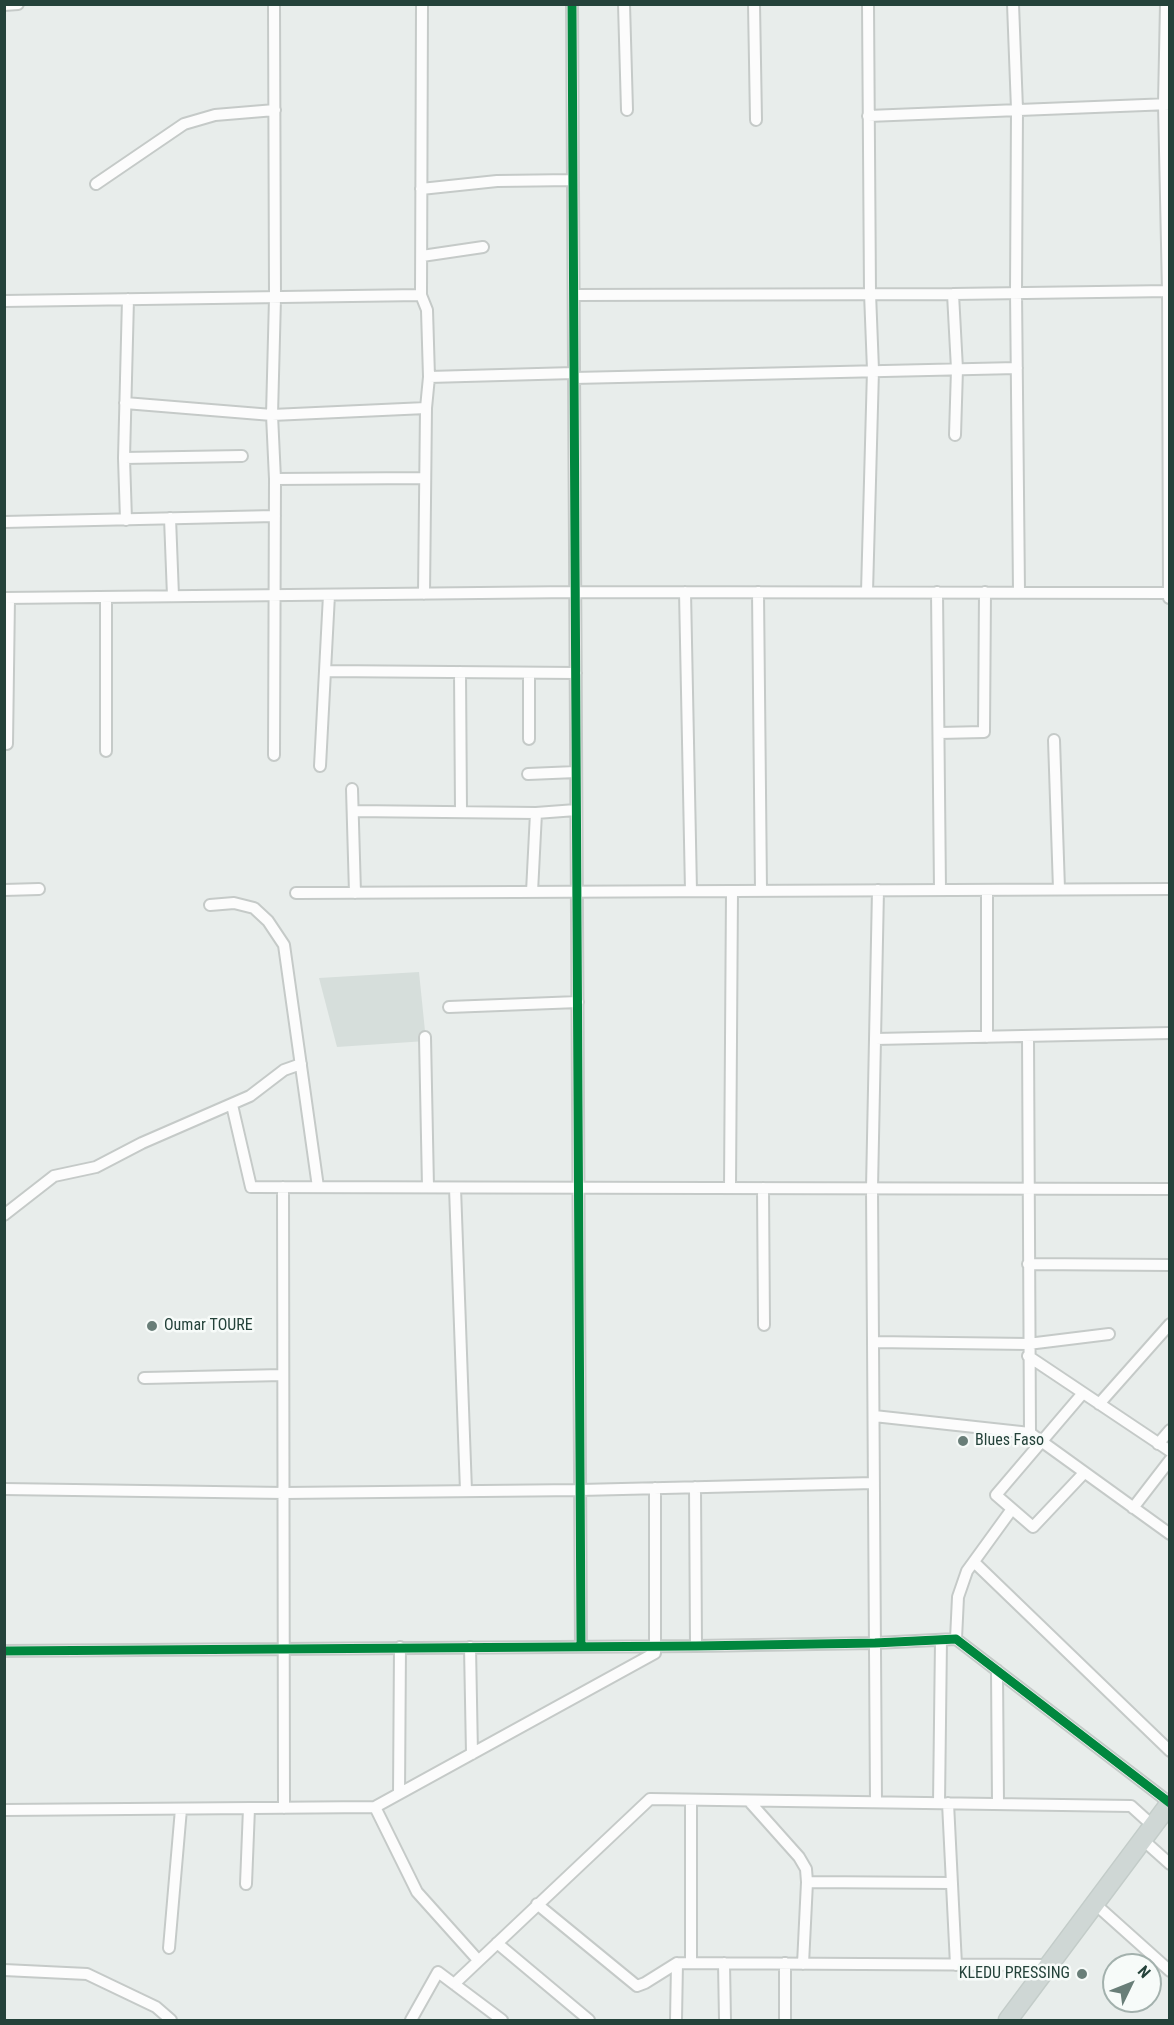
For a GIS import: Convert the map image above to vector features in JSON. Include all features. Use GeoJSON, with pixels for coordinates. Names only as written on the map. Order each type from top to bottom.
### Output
{"type":"FeatureCollection","features":[{"type":"Feature","properties":{"kind":"main road"},"geometry":{"type":"LineString","coordinates":[[1008,2020],[1170,1803]]}},
{"type":"Feature","properties":{"kind":"street"},"geometry":{"type":"LineString","coordinates":[[4,5],[18,4]]}},
{"type":"Feature","properties":{"kind":"street"},"geometry":{"type":"LineString","coordinates":[[274,4],[275,298],[272,415],[275,479],[274,755]]}},
{"type":"Feature","properties":{"kind":"street"},"geometry":{"type":"LineString","coordinates":[[422,4],[421,295],[427,310],[429,377],[426,408],[424,594]]}},
{"type":"Feature","properties":{"kind":"street"},"geometry":{"type":"LineString","coordinates":[[572,4],[581,1646]]}},
{"type":"Feature","properties":{"kind":"street"},"geometry":{"type":"LineString","coordinates":[[624,4],[627,110]]}},
{"type":"Feature","properties":{"kind":"street"},"geometry":{"type":"LineString","coordinates":[[754,4],[756,120]]}},
{"type":"Feature","properties":{"kind":"street"},"geometry":{"type":"LineString","coordinates":[[867,592],[873,370],[870,293],[868,4]]}},
{"type":"Feature","properties":{"kind":"street"},"geometry":{"type":"LineString","coordinates":[[1013,4],[1017,109],[1019,592]]}},
{"type":"Feature","properties":{"kind":"street"},"geometry":{"type":"LineString","coordinates":[[1166,4],[1170,598]]}},
{"type":"Feature","properties":{"kind":"street"},"geometry":{"type":"LineString","coordinates":[[868,116],[1167,104]]}},
{"type":"Feature","properties":{"kind":"street"},"geometry":{"type":"LineString","coordinates":[[96,184],[184,124],[215,115],[275,110]]}},
{"type":"Feature","properties":{"kind":"street"},"geometry":{"type":"LineString","coordinates":[[421,189],[497,181],[573,180]]}},
{"type":"Feature","properties":{"kind":"street"},"geometry":{"type":"LineString","coordinates":[[422,256],[483,247]]}},
{"type":"Feature","properties":{"kind":"street"},"geometry":{"type":"LineString","coordinates":[[574,295],[1169,291]]}},
{"type":"Feature","properties":{"kind":"street"},"geometry":{"type":"LineString","coordinates":[[953,294],[957,369],[955,435]]}},
{"type":"Feature","properties":{"kind":"street"},"geometry":{"type":"LineString","coordinates":[[4,301],[421,295]]}},
{"type":"Feature","properties":{"kind":"street"},"geometry":{"type":"LineString","coordinates":[[126,520],[124,458],[128,299]]}},
{"type":"Feature","properties":{"kind":"street"},"geometry":{"type":"LineString","coordinates":[[429,377],[1017,368]]}},
{"type":"Feature","properties":{"kind":"street"},"geometry":{"type":"LineString","coordinates":[[125,403],[272,415],[426,408]]}},
{"type":"Feature","properties":{"kind":"street"},"geometry":{"type":"LineString","coordinates":[[124,458],[243,456]]}},
{"type":"Feature","properties":{"kind":"street"},"geometry":{"type":"LineString","coordinates":[[275,479],[425,478]]}},
{"type":"Feature","properties":{"kind":"street"},"geometry":{"type":"LineString","coordinates":[[4,522],[275,516]]}},
{"type":"Feature","properties":{"kind":"street"},"geometry":{"type":"LineString","coordinates":[[170,518],[173,596]]}},
{"type":"Feature","properties":{"kind":"street"},"geometry":{"type":"LineString","coordinates":[[7,744],[7,598],[575,592],[1169,593]]}},
{"type":"Feature","properties":{"kind":"street"},"geometry":{"type":"LineString","coordinates":[[685,592],[691,891]]}},
{"type":"Feature","properties":{"kind":"street"},"geometry":{"type":"LineString","coordinates":[[758,592],[760,891]]}},
{"type":"Feature","properties":{"kind":"street"},"geometry":{"type":"LineString","coordinates":[[937,592],[940,890]]}},
{"type":"Feature","properties":{"kind":"street"},"geometry":{"type":"LineString","coordinates":[[939,733],[984,732],[985,592]]}},
{"type":"Feature","properties":{"kind":"street"},"geometry":{"type":"LineString","coordinates":[[320,766],[329,595]]}},
{"type":"Feature","properties":{"kind":"street"},"geometry":{"type":"LineString","coordinates":[[106,597],[106,751]]}},
{"type":"Feature","properties":{"kind":"street"},"geometry":{"type":"LineString","coordinates":[[325,671],[576,673]]}},
{"type":"Feature","properties":{"kind":"street"},"geometry":{"type":"LineString","coordinates":[[460,672],[461,811]]}},
{"type":"Feature","properties":{"kind":"street"},"geometry":{"type":"LineString","coordinates":[[529,673],[530,739]]}},
{"type":"Feature","properties":{"kind":"street"},"geometry":{"type":"LineString","coordinates":[[1054,740],[1059,889]]}},
{"type":"Feature","properties":{"kind":"street"},"geometry":{"type":"LineString","coordinates":[[528,774],[576,772]]}},
{"type":"Feature","properties":{"kind":"street"},"geometry":{"type":"LineString","coordinates":[[352,789],[355,892]]}},
{"type":"Feature","properties":{"kind":"street"},"geometry":{"type":"LineString","coordinates":[[353,811],[536,813],[576,810]]}},
{"type":"Feature","properties":{"kind":"street"},"geometry":{"type":"LineString","coordinates":[[532,892],[536,813]]}},
{"type":"Feature","properties":{"kind":"street"},"geometry":{"type":"LineString","coordinates":[[296,893],[1170,889]]}},
{"type":"Feature","properties":{"kind":"street"},"geometry":{"type":"LineString","coordinates":[[4,890],[39,890]]}},
{"type":"Feature","properties":{"kind":"street"},"geometry":{"type":"LineString","coordinates":[[876,1802],[872,1188],[878,890]]}},
{"type":"Feature","properties":{"kind":"street"},"geometry":{"type":"LineString","coordinates":[[987,890],[987,1037]]}},
{"type":"Feature","properties":{"kind":"street"},"geometry":{"type":"LineString","coordinates":[[730,1188],[732,891]]}},
{"type":"Feature","properties":{"kind":"street"},"geometry":{"type":"LineString","coordinates":[[210,905],[234,903],[254,908],[268,921],[284,945],[318,1187]]}},
{"type":"Feature","properties":{"kind":"street"},"geometry":{"type":"LineString","coordinates":[[449,1007],[578,1002]]}},
{"type":"Feature","properties":{"kind":"street"},"geometry":{"type":"LineString","coordinates":[[875,1039],[1170,1033]]}},
{"type":"Feature","properties":{"kind":"street"},"geometry":{"type":"LineString","coordinates":[[1028,1036],[1030,1433]]}},
{"type":"Feature","properties":{"kind":"street"},"geometry":{"type":"LineString","coordinates":[[425,1037],[428,1187]]}},
{"type":"Feature","properties":{"kind":"street"},"geometry":{"type":"LineString","coordinates":[[4,1215],[54,1176],[96,1167],[141,1143],[250,1096],[284,1070],[301,1064]]}},
{"type":"Feature","properties":{"kind":"street"},"geometry":{"type":"LineString","coordinates":[[232,1105],[251,1187],[1170,1189]]}},
{"type":"Feature","properties":{"kind":"street"},"geometry":{"type":"LineString","coordinates":[[283,1187],[284,1808]]}},
{"type":"Feature","properties":{"kind":"street"},"geometry":{"type":"LineString","coordinates":[[455,1188],[466,1491]]}},
{"type":"Feature","properties":{"kind":"street"},"geometry":{"type":"LineString","coordinates":[[763,1188],[764,1325]]}},
{"type":"Feature","properties":{"kind":"street"},"geometry":{"type":"LineString","coordinates":[[1028,1264],[1170,1265]]}},
{"type":"Feature","properties":{"kind":"street"},"geometry":{"type":"LineString","coordinates":[[1099,1404],[1170,1324]]}},
{"type":"Feature","properties":{"kind":"street"},"geometry":{"type":"LineString","coordinates":[[873,1342],[1028,1344],[1109,1334]]}},
{"type":"Feature","properties":{"kind":"street"},"geometry":{"type":"LineString","coordinates":[[1028,1356],[1170,1451]]}},
{"type":"Feature","properties":{"kind":"street"},"geometry":{"type":"LineString","coordinates":[[144,1378],[284,1375]]}},
{"type":"Feature","properties":{"kind":"street"},"geometry":{"type":"LineString","coordinates":[[1083,1393],[996,1495],[1034,1527],[1084,1473]]}},
{"type":"Feature","properties":{"kind":"street"},"geometry":{"type":"LineString","coordinates":[[874,1416],[1030,1433],[1170,1534]]}},
{"type":"Feature","properties":{"kind":"street"},"geometry":{"type":"LineString","coordinates":[[1158,1444],[1170,1430]]}},
{"type":"Feature","properties":{"kind":"street"},"geometry":{"type":"LineString","coordinates":[[1133,1508],[1170,1460]]}},
{"type":"Feature","properties":{"kind":"street"},"geometry":{"type":"LineString","coordinates":[[4,1489],[284,1493],[580,1490],[874,1483]]}},
{"type":"Feature","properties":{"kind":"street"},"geometry":{"type":"LineString","coordinates":[[695,1487],[696,1646]]}},
{"type":"Feature","properties":{"kind":"street"},"geometry":{"type":"LineString","coordinates":[[4,1810],[375,1807],[655,1653],[655,1488]]}},
{"type":"Feature","properties":{"kind":"street"},"geometry":{"type":"LineString","coordinates":[[956,1639],[958,1597],[967,1571],[1012,1509]]}},
{"type":"Feature","properties":{"kind":"street"},"geometry":{"type":"LineString","coordinates":[[974,1562],[1170,1751]]}},
{"type":"Feature","properties":{"kind":"street"},"geometry":{"type":"LineString","coordinates":[[4,1651],[696,1646],[875,1643],[956,1639],[1170,1803]]}},
{"type":"Feature","properties":{"kind":"street"},"geometry":{"type":"LineString","coordinates":[[941,1640],[944,1803],[952,1883],[956,1965]]}},
{"type":"Feature","properties":{"kind":"street"},"geometry":{"type":"LineString","coordinates":[[399,1794],[400,1647]]}},
{"type":"Feature","properties":{"kind":"street"},"geometry":{"type":"LineString","coordinates":[[470,1647],[472,1754]]}},
{"type":"Feature","properties":{"kind":"street"},"geometry":{"type":"LineString","coordinates":[[997,1670],[998,1804]]}},
{"type":"Feature","properties":{"kind":"street"},"geometry":{"type":"LineString","coordinates":[[454,1984],[650,1799],[1131,1806],[1170,1864]]}},
{"type":"Feature","properties":{"kind":"street"},"geometry":{"type":"LineString","coordinates":[[691,1963],[692,1800]]}},
{"type":"Feature","properties":{"kind":"street"},"geometry":{"type":"LineString","coordinates":[[749,1801],[799,1857],[806,1869],[803,1964]]}},
{"type":"Feature","properties":{"kind":"street"},"geometry":{"type":"LineString","coordinates":[[375,1807],[417,1892],[478,1960]]}},
{"type":"Feature","properties":{"kind":"street"},"geometry":{"type":"LineString","coordinates":[[246,1884],[249,1808]]}},
{"type":"Feature","properties":{"kind":"street"},"geometry":{"type":"LineString","coordinates":[[169,1948],[181,1809]]}},
{"type":"Feature","properties":{"kind":"street"},"geometry":{"type":"LineString","coordinates":[[807,1882],[952,1883]]}},
{"type":"Feature","properties":{"kind":"street"},"geometry":{"type":"LineString","coordinates":[[1094,1903],[1170,1971]]}},
{"type":"Feature","properties":{"kind":"street"},"geometry":{"type":"LineString","coordinates":[[537,1904],[637,1986],[677,1963],[1048,1965]]}},
{"type":"Feature","properties":{"kind":"street"},"geometry":{"type":"LineString","coordinates":[[496,1943],[589,2020]]}},
{"type":"Feature","properties":{"kind":"street"},"geometry":{"type":"LineString","coordinates":[[676,2020],[677,1963]]}},
{"type":"Feature","properties":{"kind":"street"},"geometry":{"type":"LineString","coordinates":[[724,1963],[725,2020]]}},
{"type":"Feature","properties":{"kind":"street"},"geometry":{"type":"LineString","coordinates":[[785,1963],[785,2020]]}},
{"type":"Feature","properties":{"kind":"street"},"geometry":{"type":"LineString","coordinates":[[4,1970],[87,1974],[156,2007],[171,2020]]}},
{"type":"Feature","properties":{"kind":"street"},"geometry":{"type":"LineString","coordinates":[[411,2020],[438,1972],[502,2020]]}},
{"type":"Feature","properties":{"kind":"shaded area"},"geometry":{"type":"Polygon","coordinates":[[[419,972],[426,1041],[337,1047],[319,978],[419,972]]]}},
{"type":"Feature","properties":{"kind":"cycle path"},"geometry":{"type":"LineString","coordinates":[[572,4],[581,1646]]}},
{"type":"Feature","properties":{"kind":"cycle path"},"geometry":{"type":"LineString","coordinates":[[4,1651],[696,1646],[875,1643],[956,1639],[1170,1803]]}},
{"type":"Feature","properties":{"kind":"place","name":"Oumar TOURE"},"geometry":{"type":"Point","coordinates":[152,1326]}},
{"type":"Feature","properties":{"kind":"place","name":"Blues Faso"},"geometry":{"type":"Point","coordinates":[963,1441]}},
{"type":"Feature","properties":{"kind":"place","name":"KLEDU PRESSING"},"geometry":{"type":"Point","coordinates":[1082,1974]}}]}
